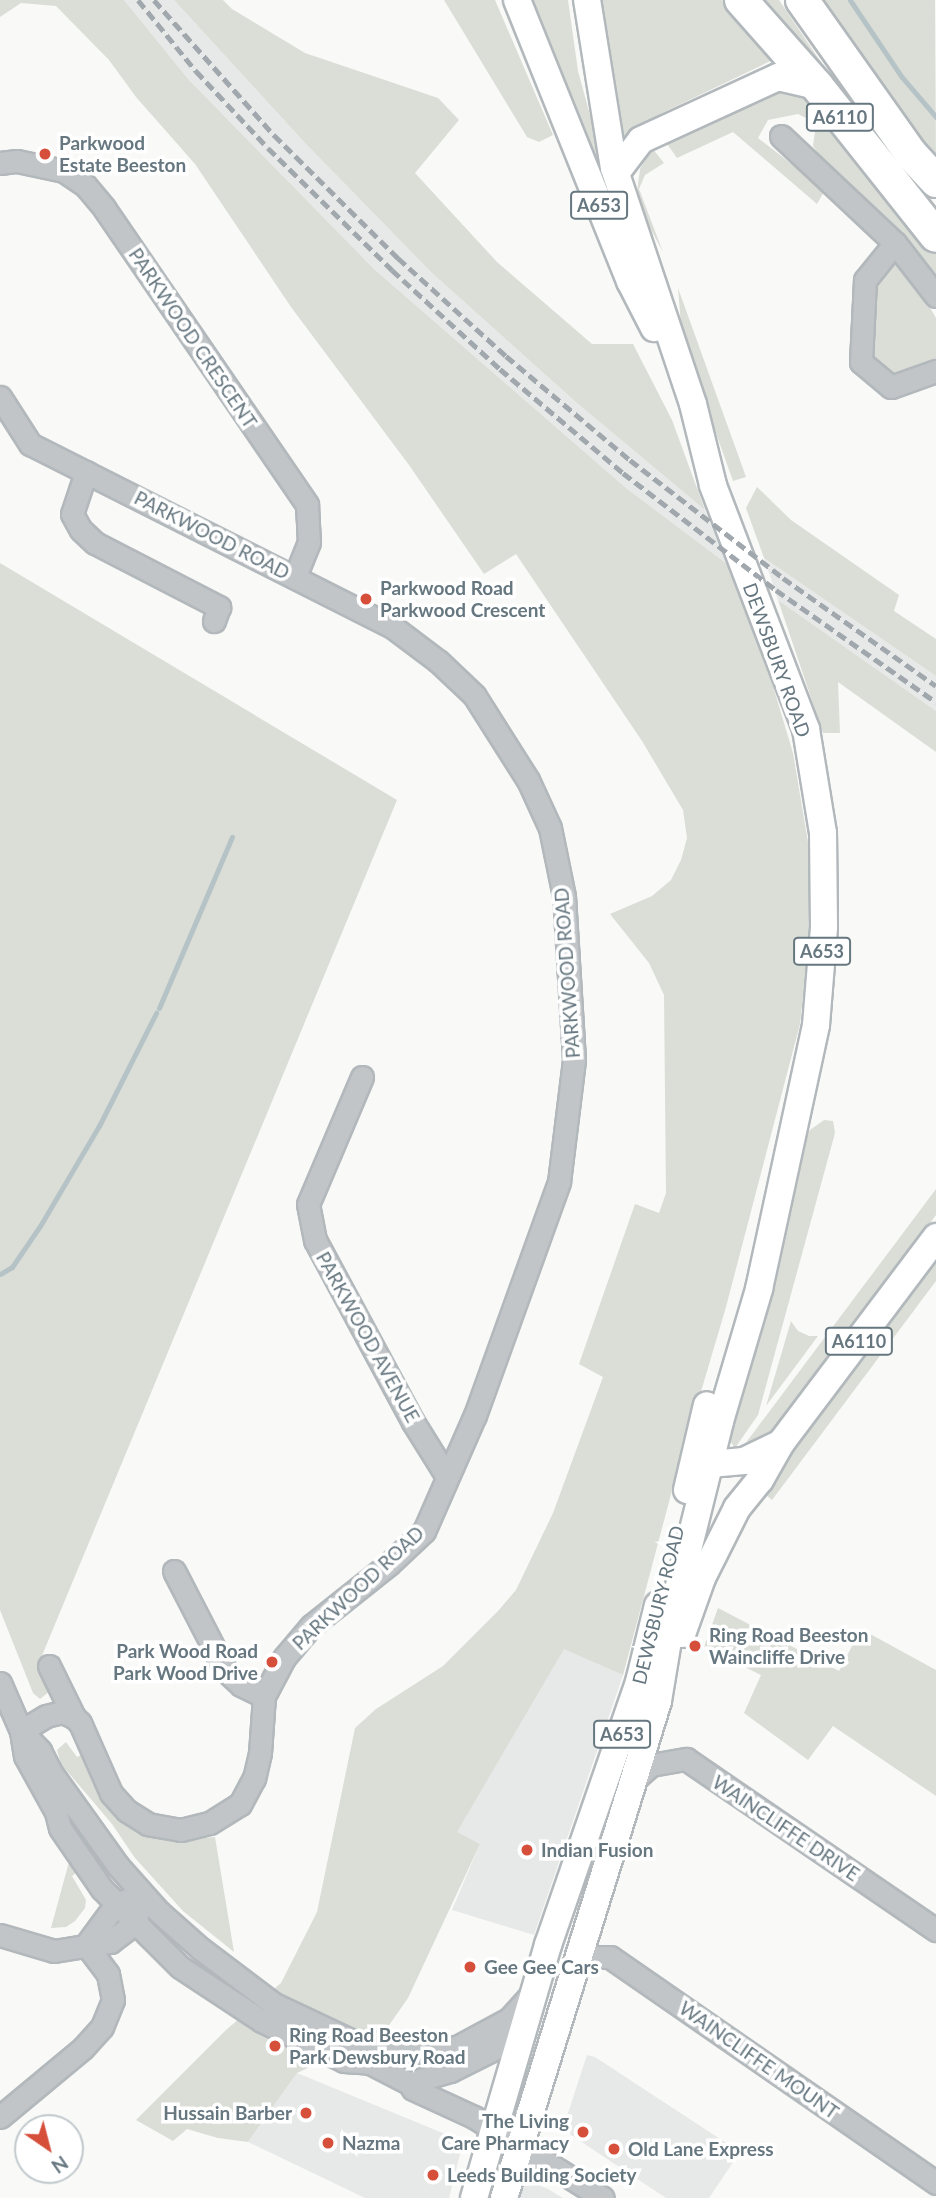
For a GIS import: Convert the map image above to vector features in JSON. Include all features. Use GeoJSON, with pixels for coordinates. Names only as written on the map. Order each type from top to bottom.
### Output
{"type":"FeatureCollection","features":[{"type":"Feature","properties":{"kind":"highway","name":"A6110"},"geometry":{"type":"LineString","coordinates":[[741,0],[817,86],[936,236]]}},
{"type":"Feature","properties":{"kind":"highway","name":"A6110"},"geometry":{"type":"LineString","coordinates":[[802,0],[866,94],[911,154],[936,181]]}},
{"type":"Feature","properties":{"kind":"highway","name":"A6110"},"geometry":{"type":"LineString","coordinates":[[838,114],[866,94]]}},
{"type":"Feature","properties":{"kind":"main road","name":"DEWSBURY ROAD"},"geometry":{"type":"LineString","coordinates":[[517,0],[630,281],[693,404]]}},
{"type":"Feature","properties":{"kind":"main road","name":"DEWSBURY ROAD"},"geometry":{"type":"LineString","coordinates":[[503,2198],[658,1701],[673,1609],[702,1475],[695,1446],[723,1347],[783,1170],[816,1025],[824,927],[823,833],[806,729],[713,485],[693,404],[616,173],[587,0]]}},
{"type":"Feature","properties":{"kind":"main road"},"geometry":{"type":"LineString","coordinates":[[616,173],[642,141],[778,77],[817,86]]}},
{"type":"Feature","properties":{"kind":"main road","name":"A6110"},"geometry":{"type":"LineString","coordinates":[[658,1701],[702,1578],[725,1529],[781,1443],[936,1237]]}},
{"type":"Feature","properties":{"kind":"main road","name":"A6110"},"geometry":{"type":"LineString","coordinates":[[702,1475],[744,1461],[781,1443]]}},
{"type":"Feature","properties":{"kind":"main road","name":"DEWSBURY ROAD"},"geometry":{"type":"LineString","coordinates":[[474,2198],[520,2036],[639,1682],[702,1475]]}},
{"type":"Feature","properties":{"kind":"main road"},"geometry":{"type":"LineString","coordinates":[[702,1475],[738,1497],[748,1494]]}},
{"type":"Feature","properties":{"kind":"main road"},"geometry":{"type":"LineString","coordinates":[[520,2036],[561,2011]]}},
{"type":"Feature","properties":{"kind":"street"},"geometry":{"type":"LineString","coordinates":[[781,136],[895,243],[936,296]]}},
{"type":"Feature","properties":{"kind":"street","name":"PARKWOOD CRESCENT"},"geometry":{"type":"LineString","coordinates":[[0,163],[17,161],[64,171],[85,185],[104,208],[307,505],[309,542],[295,577]]}},
{"type":"Feature","properties":{"kind":"street"},"geometry":{"type":"LineString","coordinates":[[895,243],[865,280],[861,362],[891,387],[936,371]]}},
{"type":"Feature","properties":{"kind":"street","name":"PARKWOOD ROAD"},"geometry":{"type":"LineString","coordinates":[[0,397],[30,444],[394,628],[438,661],[474,695],[528,780],[550,828],[564,896],[574,1060],[559,1182],[475,1415],[446,1475],[424,1531],[389,1564],[311,1626],[284,1658],[264,1696],[260,1753],[254,1778],[240,1804],[209,1824],[181,1830],[148,1824],[127,1811],[111,1793],[80,1723],[74,1717],[49,1666]]}},
{"type":"Feature","properties":{"kind":"street"},"geometry":{"type":"LineString","coordinates":[[86,472],[72,514],[81,530],[95,543],[219,607],[214,621]]}},
{"type":"Feature","properties":{"kind":"street","name":"PARKWOOD AVENUE"},"geometry":{"type":"LineString","coordinates":[[362,1077],[308,1204],[315,1240],[413,1422],[446,1475]]}},
{"type":"Feature","properties":{"kind":"street"},"geometry":{"type":"LineString","coordinates":[[174,1572],[225,1670],[241,1685],[264,1696]]}},
{"type":"Feature","properties":{"kind":"street"},"geometry":{"type":"LineString","coordinates":[[0,1683],[21,1731],[25,1756],[56,1812],[60,1828],[116,1903],[180,1967],[262,2021],[344,2061],[370,2063],[409,2083],[413,2089],[494,2128],[603,2198]]}},
{"type":"Feature","properties":{"kind":"street"},"geometry":{"type":"LineString","coordinates":[[21,1731],[46,1716],[62,1712],[74,1717]]}},
{"type":"Feature","properties":{"kind":"street"},"geometry":{"type":"LineString","coordinates":[[21,1731],[40,1751],[50,1771],[143,1895],[178,1930],[274,2004],[357,2043],[372,2042],[388,2049],[416,2052],[457,2047],[509,2019],[535,1990]]}},
{"type":"Feature","properties":{"kind":"street","name":"WAINCLIFFE DRIVE"},"geometry":{"type":"LineString","coordinates":[[633,1781],[651,1765],[686,1759],[936,1930]]}},
{"type":"Feature","properties":{"kind":"street"},"geometry":{"type":"LineString","coordinates":[[86,1945],[116,1903],[143,1895]]}},
{"type":"Feature","properties":{"kind":"street"},"geometry":{"type":"LineString","coordinates":[[0,1935],[54,1951],[110,1942],[135,1923],[143,1895]]}},
{"type":"Feature","properties":{"kind":"street"},"geometry":{"type":"LineString","coordinates":[[0,2117],[83,2048],[102,2027],[113,2000],[108,1974],[86,1945]]}},
{"type":"Feature","properties":{"kind":"street","name":"WAINCLIFFE MOUNT"},"geometry":{"type":"LineString","coordinates":[[577,1963],[594,1957],[610,1957],[936,2183]]}},
{"type":"Feature","properties":{"kind":"street"},"geometry":{"type":"LineString","coordinates":[[409,2083],[450,2071],[520,2036]]}},
{"type":"Feature","properties":{"kind":"street"},"geometry":{"type":"LineString","coordinates":[[357,2043],[370,2063]]}},
{"type":"Feature","properties":{"kind":"shaded area"},"geometry":{"type":"Polygon","coordinates":[[[0,0],[124,0],[189,80],[374,269],[626,488],[727,564],[761,646],[793,753],[809,848],[811,923],[800,1024],[726,1307],[674,1483],[623,1675],[564,1649],[457,1832],[480,1844],[408,1998],[385,2031],[297,2073],[248,2142],[218,2138],[187,2129],[173,2141],[136,2120],[226,2030],[281,1983],[317,1912],[355,1728],[376,1709],[443,1666],[498,1611],[516,1590],[553,1513],[603,1377],[579,1364],[635,1204],[659,1213],[666,1193],[664,995],[649,963],[610,914],[652,896],[671,880],[681,860],[687,838],[683,810],[642,741],[516,554],[484,574],[409,465],[291,307],[195,164],[136,97],[109,60],[56,6],[21,3],[0,17],[0,0]]]}},
{"type":"Feature","properties":{"kind":"shaded area"},"geometry":{"type":"Polygon","coordinates":[[[124,0],[174,0],[305,143],[432,273],[577,403],[705,510],[727,564],[626,488],[374,269],[189,80],[124,0]]]}},
{"type":"Feature","properties":{"kind":"shaded area"},"geometry":{"type":"Polygon","coordinates":[[[174,0],[223,0],[232,9],[305,53],[438,98],[459,120],[415,173],[497,262],[592,344],[633,344],[672,420],[705,510],[577,403],[432,273],[305,143],[174,0]]]}},
{"type":"Feature","properties":{"kind":"shaded area"},"geometry":{"type":"Polygon","coordinates":[[[444,0],[495,0],[553,135],[539,142],[527,137],[444,0]]]}},
{"type":"Feature","properties":{"kind":"shaded area"},"geometry":{"type":"Polygon","coordinates":[[[526,0],[568,0],[578,71],[621,229],[526,0]]]}},
{"type":"Feature","properties":{"kind":"shaded area"},"geometry":{"type":"Polygon","coordinates":[[[597,0],[732,0],[781,56],[642,124],[622,144],[597,0]]]}},
{"type":"Feature","properties":{"kind":"shaded area"},"geometry":{"type":"Polygon","coordinates":[[[762,0],[779,0],[833,80],[831,81],[762,0]]]}},
{"type":"Feature","properties":{"kind":"shaded area"},"geometry":{"type":"Polygon","coordinates":[[[817,0],[935,0],[936,165],[817,0]]]}},
{"type":"Feature","properties":{"kind":"shaded area"},"geometry":{"type":"Polygon","coordinates":[[[764,91],[799,91],[813,100],[915,232],[936,252],[936,276],[911,243],[820,156],[813,146],[815,131],[806,118],[798,114],[768,120],[758,138],[825,190],[817,204],[733,132],[677,158],[665,141],[764,91]]]}},
{"type":"Feature","properties":{"kind":"shaded area"},"geometry":{"type":"Polygon","coordinates":[[[652,148],[664,163],[645,175],[639,189],[663,252],[643,215],[637,193],[640,169],[652,148]]]}},
{"type":"Feature","properties":{"kind":"shaded area"},"geometry":{"type":"Polygon","coordinates":[[[892,262],[904,263],[936,318],[936,363],[902,375],[891,372],[867,351],[872,286],[892,262]]]}},
{"type":"Feature","properties":{"kind":"shaded area"},"geometry":{"type":"Polygon","coordinates":[[[678,288],[746,477],[733,481],[682,338],[678,288]]]}},
{"type":"Feature","properties":{"kind":"shaded area"},"geometry":{"type":"Polygon","coordinates":[[[757,487],[791,520],[899,595],[894,611],[936,639],[936,676],[764,558],[746,508],[757,487]]]}},
{"type":"Feature","properties":{"kind":"shaded area"},"geometry":{"type":"Polygon","coordinates":[[[764,558],[936,676],[936,711],[778,600],[764,558]]]}},
{"type":"Feature","properties":{"kind":"shaded area"},"geometry":{"type":"Polygon","coordinates":[[[0,563],[397,800],[41,1658],[51,1682],[50,1691],[40,1699],[33,1693],[0,1610],[0,563]]]}},
{"type":"Feature","properties":{"kind":"shaded area"},"geometry":{"type":"Polygon","coordinates":[[[778,600],[936,711],[936,752],[838,682],[840,733],[823,733],[778,600]]]}},
{"type":"Feature","properties":{"kind":"shaded area"},"geometry":{"type":"Polygon","coordinates":[[[824,1120],[833,1121],[835,1133],[758,1415],[735,1448],[725,1434],[804,1142],[810,1130],[824,1120]]]}},
{"type":"Feature","properties":{"kind":"shaded area"},"geometry":{"type":"Polygon","coordinates":[[[936,1189],[936,1215],[776,1430],[739,1452],[936,1189]]]}},
{"type":"Feature","properties":{"kind":"shaded area"},"geometry":{"type":"Polygon","coordinates":[[[936,1256],[936,1281],[772,1500],[761,1491],[936,1256]]]}},
{"type":"Feature","properties":{"kind":"shaded area"},"geometry":{"type":"Polygon","coordinates":[[[791,1321],[798,1331],[809,1336],[818,1336],[766,1406],[791,1321]]]}},
{"type":"Feature","properties":{"kind":"shaded area"},"geometry":{"type":"Polygon","coordinates":[[[718,1608],[839,1671],[861,1629],[936,1670],[936,1796],[833,1726],[808,1760],[744,1713],[761,1675],[704,1647],[718,1608]]]}},
{"type":"Feature","properties":{"kind":"shaded area"},"geometry":{"type":"Polygon","coordinates":[[[564,1648],[623,1675],[534,1935],[452,1910],[480,1844],[456,1833],[564,1648]]]}},
{"type":"Feature","properties":{"kind":"shaded area"},"geometry":{"type":"Polygon","coordinates":[[[66,1742],[77,1757],[83,1754],[122,1820],[144,1835],[169,1841],[215,1837],[234,1952],[183,1911],[135,1858],[112,1824],[61,1764],[57,1750],[66,1742]]]}},
{"type":"Feature","properties":{"kind":"shaded area"},"geometry":{"type":"Polygon","coordinates":[[[69,1862],[76,1873],[72,1876],[86,1900],[85,1908],[75,1921],[66,1927],[51,1928],[69,1862]]]}},
{"type":"Feature","properties":{"kind":"shaded area"},"geometry":{"type":"Polygon","coordinates":[[[587,2055],[595,2057],[740,2152],[709,2198],[666,2198],[571,2135],[565,2122],[587,2055]]]}},
{"type":"Feature","properties":{"kind":"shaded area"},"geometry":{"type":"Polygon","coordinates":[[[297,2073],[450,2136],[460,2154],[449,2198],[365,2198],[248,2142],[297,2073]]]}},
{"type":"Feature","properties":{"kind":"shaded area"},"geometry":{"type":"Polygon","coordinates":[[[524,2179],[548,2189],[563,2198],[518,2198],[524,2179]]]}},
{"type":"Feature","properties":{"kind":"waterway"},"geometry":{"type":"LineString","coordinates":[[850,0],[901,76],[936,117]]}},
{"type":"Feature","properties":{"kind":"waterway"},"geometry":{"type":"LineString","coordinates":[[159,1008],[232,837]]}},
{"type":"Feature","properties":{"kind":"waterway"},"geometry":{"type":"LineString","coordinates":[[0,1274],[12,1267],[40,1226],[99,1126],[156,1013]]}},
{"type":"Feature","properties":{"kind":"railway"},"geometry":{"type":"LineString","coordinates":[[138,0],[196,71],[268,148],[392,270],[500,369],[623,473],[776,590],[936,702]]}},
{"type":"Feature","properties":{"kind":"railway"},"geometry":{"type":"LineString","coordinates":[[154,0],[274,135],[398,258],[506,356],[630,460],[783,578],[936,686]]}},
{"type":"Feature","properties":{"kind":"place","name":"Parkwood Estate Beeston"},"geometry":{"type":"Point","coordinates":[45,154]}},
{"type":"Feature","properties":{"kind":"place","name":"Parkwood Road Parkwood Crescent"},"geometry":{"type":"Point","coordinates":[366,599]}},
{"type":"Feature","properties":{"kind":"place","name":"Ring Road Beeston Waincliffe Drive"},"geometry":{"type":"Point","coordinates":[695,1646]}},
{"type":"Feature","properties":{"kind":"place","name":"Park Wood Road Park Wood Drive"},"geometry":{"type":"Point","coordinates":[272,1662]}},
{"type":"Feature","properties":{"kind":"place","name":"Indian Fusion"},"geometry":{"type":"Point","coordinates":[527,1850]}},
{"type":"Feature","properties":{"kind":"place","name":"Gee Gee Cars"},"geometry":{"type":"Point","coordinates":[470,1967]}},
{"type":"Feature","properties":{"kind":"place","name":"Ring Road Beeston Park Dewsbury Road"},"geometry":{"type":"Point","coordinates":[275,2046]}},
{"type":"Feature","properties":{"kind":"place","name":"Hussain Barber"},"geometry":{"type":"Point","coordinates":[306,2113]}},
{"type":"Feature","properties":{"kind":"place","name":"The Living Care Pharmacy"},"geometry":{"type":"Point","coordinates":[583,2132]}},
{"type":"Feature","properties":{"kind":"place","name":"Nazma"},"geometry":{"type":"Point","coordinates":[328,2143]}},
{"type":"Feature","properties":{"kind":"place","name":"Old Lane Express"},"geometry":{"type":"Point","coordinates":[614,2149]}},
{"type":"Feature","properties":{"kind":"place","name":"Leeds Building Society"},"geometry":{"type":"Point","coordinates":[433,2175]}}]}
